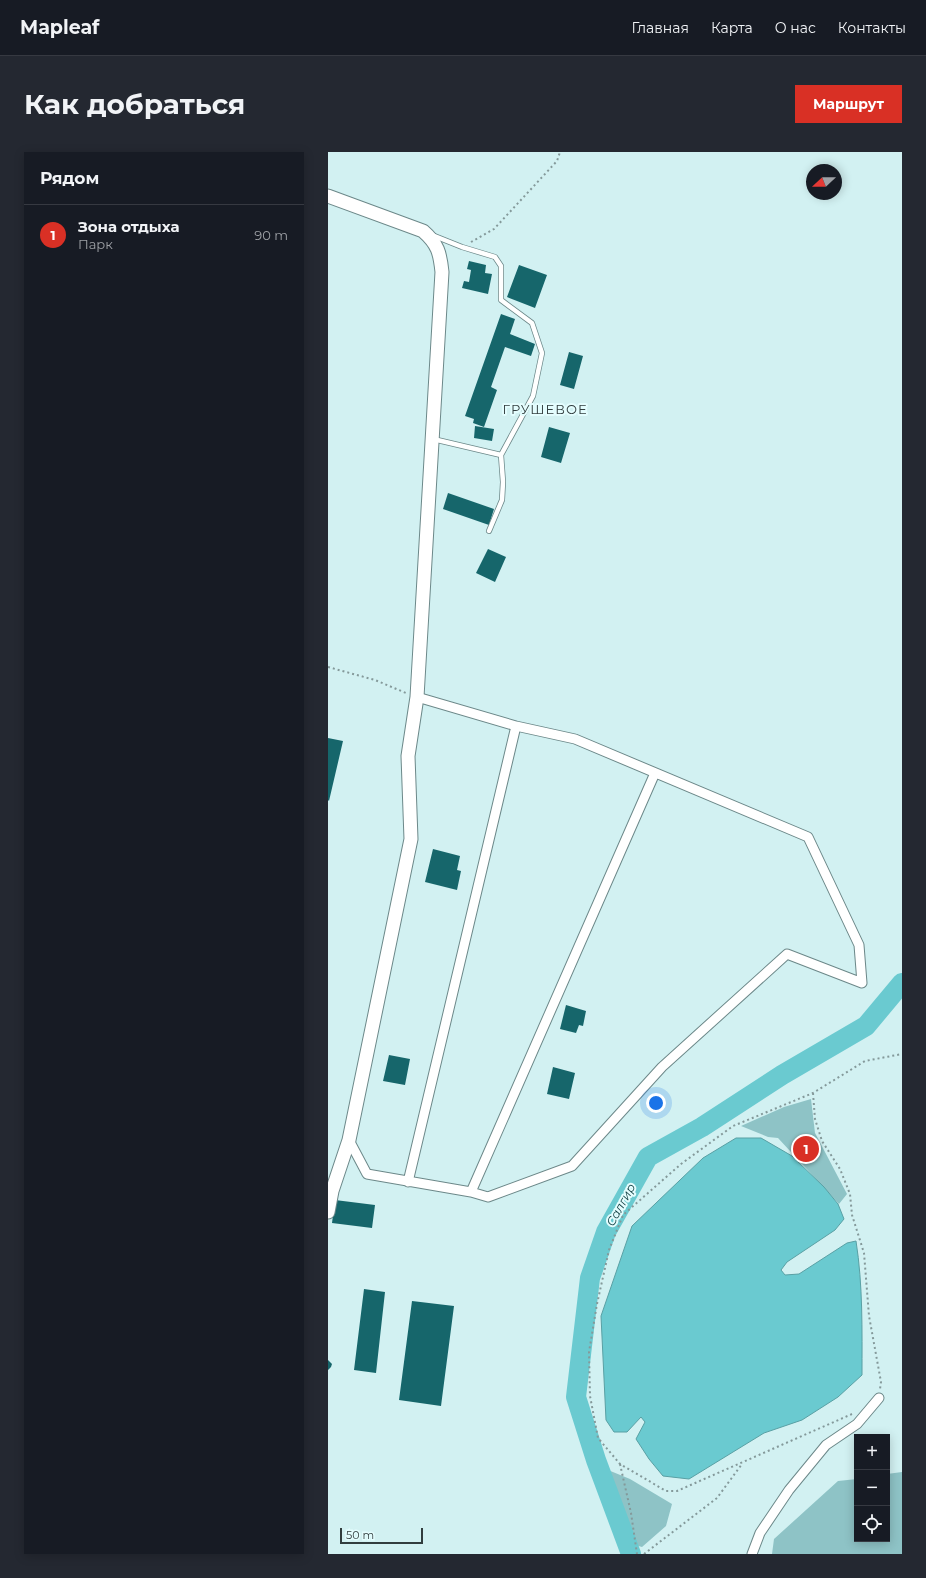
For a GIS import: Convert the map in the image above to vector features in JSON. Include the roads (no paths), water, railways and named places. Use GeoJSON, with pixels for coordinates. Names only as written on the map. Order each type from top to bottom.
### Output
{"type":"FeatureCollection","features":[{"type":"Feature","properties":{"kind":"street"},"geometry":{"type":"LineString","coordinates":[[328,196],[424,232],[432,239],[437,247],[442,272],[417,697],[408,756],[411,839],[349,1140],[332,1191],[328,1212]]}},
{"type":"Feature","properties":{"kind":"street"},"geometry":{"type":"LineString","coordinates":[[349,1140],[367,1174],[471,1192],[488,1197],[572,1166],[662,1067],[787,954],[862,983],[860,945],[808,837],[575,739],[516,726],[417,697]]}},
{"type":"Feature","properties":{"kind":"street"},"geometry":{"type":"LineString","coordinates":[[408,1182],[516,726]]}},
{"type":"Feature","properties":{"kind":"street"},"geometry":{"type":"LineString","coordinates":[[471,1192],[655,773]]}},
{"type":"Feature","properties":{"kind":"street"},"geometry":{"type":"LineString","coordinates":[[752,1554],[760,1533],[789,1490],[826,1446],[857,1424],[879,1398]]}},
{"type":"Feature","properties":{"kind":"lane"},"geometry":{"type":"LineString","coordinates":[[424,232],[462,247],[495,257],[501,266],[501,300],[532,323],[542,353],[533,396],[500,456],[503,482],[502,500],[489,531]]}},
{"type":"Feature","properties":{"kind":"lane"},"geometry":{"type":"LineString","coordinates":[[432,439],[500,456]]}},
{"type":"Feature","properties":{"kind":"waterway","name":"Салгир"},"geometry":{"type":"LineString","coordinates":[[631,1554],[596,1460],[576,1397],[590,1278],[606,1232],[648,1157],[702,1127],[782,1075],[866,1026],[902,983]]}},
{"type":"Feature","properties":{"kind":"place","name":"Зона отдыха"},"geometry":{"type":"Point","coordinates":[806,1149]}},
{"type":"Feature","properties":{"kind":"district","name":"ГРУШЕВОЕ"},"geometry":{"type":"Point","coordinates":[545,409]}}]}
